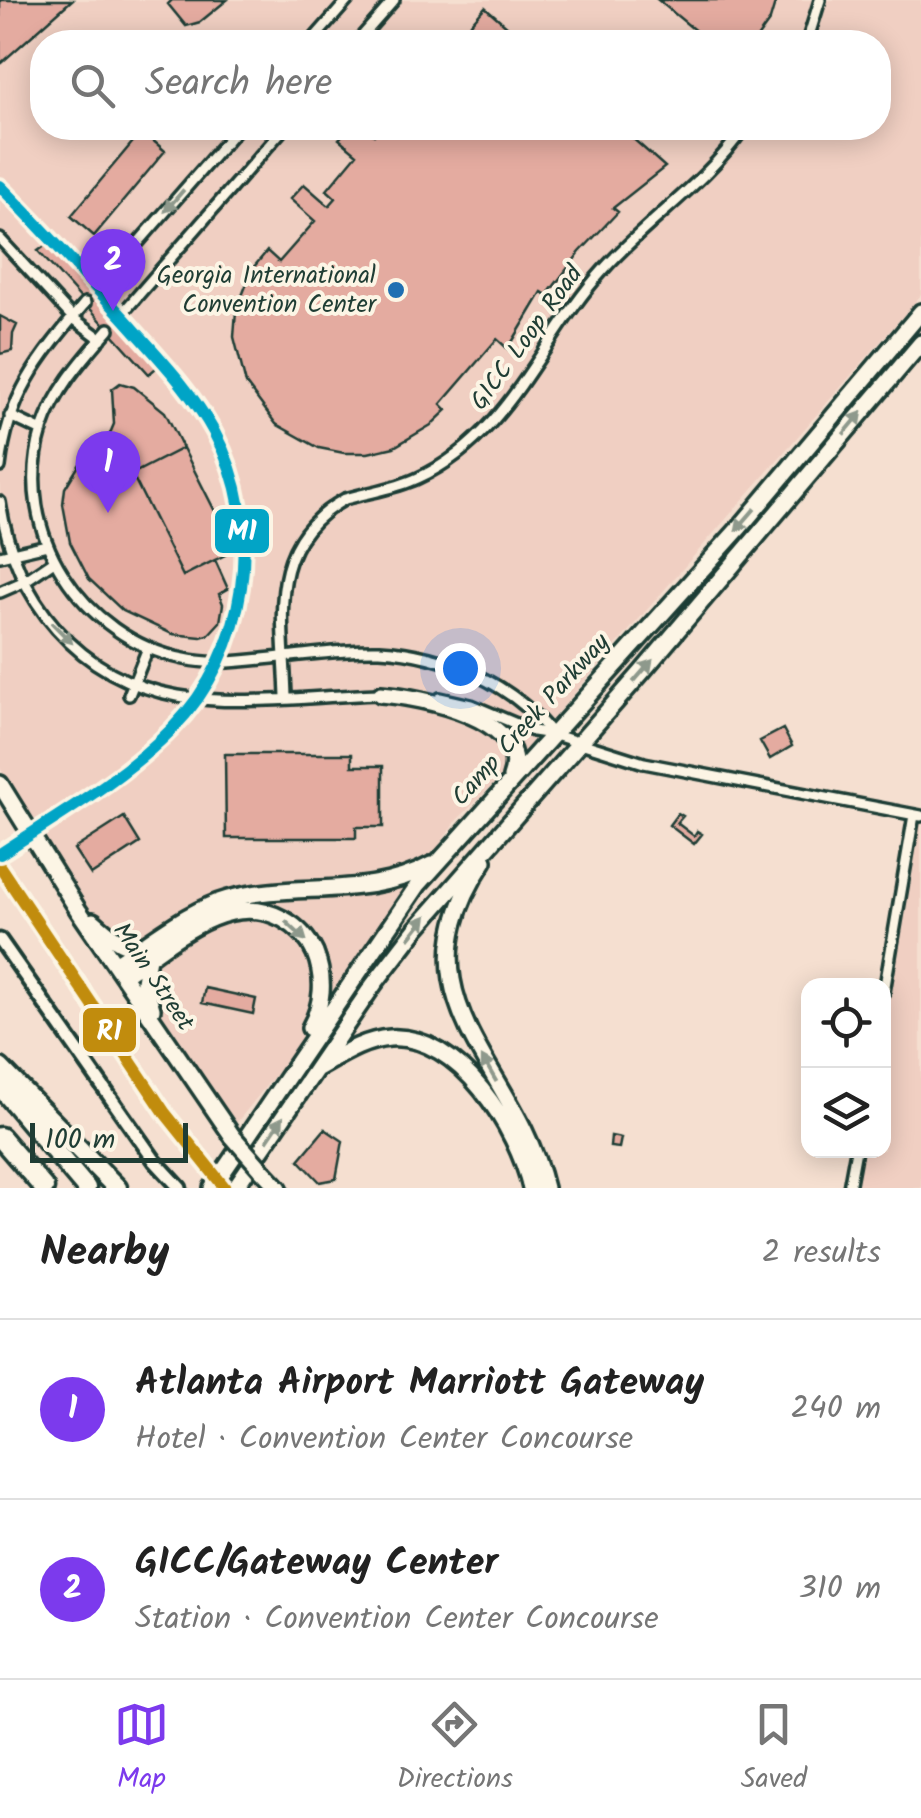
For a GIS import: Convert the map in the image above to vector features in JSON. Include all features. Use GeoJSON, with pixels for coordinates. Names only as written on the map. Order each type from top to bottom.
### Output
{"type":"FeatureCollection","features":[{"type":"Feature","properties":{"kind":"highway"},"geometry":{"type":"LineString","coordinates":[[0,1068],[117,1188]]}},
{"type":"Feature","properties":{"kind":"highway"},"geometry":{"type":"LineString","coordinates":[[0,1086],[86,1188]]}},
{"type":"Feature","properties":{"kind":"highway"},"geometry":{"type":"LineString","coordinates":[[0,1137],[44,1188]]}},
{"type":"Feature","properties":{"kind":"main road","name":"Camp Creek Parkway"},"geometry":{"type":"LineString","coordinates":[[212,1188],[399,910],[439,860],[719,550],[921,312]]}},
{"type":"Feature","properties":{"kind":"main road","name":"Camp Creek Parkway"},"geometry":{"type":"LineString","coordinates":[[235,1188],[416,928],[921,343]]}},
{"type":"Feature","properties":{"kind":"main road"},"geometry":{"type":"LineString","coordinates":[[381,694],[435,702],[494,729],[504,736],[514,754],[509,781]]}},
{"type":"Feature","properties":{"kind":"main road","name":"Main Street"},"geometry":{"type":"LineString","coordinates":[[0,784],[162,1036],[233,1138],[279,1188]]}},
{"type":"Feature","properties":{"kind":"main road"},"geometry":{"type":"LineString","coordinates":[[517,812],[466,891],[453,928],[450,970],[466,1029],[525,1134],[545,1188]]}},
{"type":"Feature","properties":{"kind":"main road"},"geometry":{"type":"LineString","coordinates":[[162,1036],[144,981],[149,951],[196,913],[229,899],[378,884],[408,876],[439,860]]}},
{"type":"Feature","properties":{"kind":"main road"},"geometry":{"type":"LineString","coordinates":[[78,910],[121,944],[149,951]]}},
{"type":"Feature","properties":{"kind":"main road"},"geometry":{"type":"LineString","coordinates":[[119,970],[228,912],[269,913],[297,928],[315,954],[322,986],[317,1016],[286,1078]]}},
{"type":"Feature","properties":{"kind":"main road"},"geometry":{"type":"LineString","coordinates":[[315,1070],[374,1041],[404,1038],[430,1046],[462,1070],[502,1119],[518,1149],[531,1188]]}},
{"type":"Feature","properties":{"kind":"street"},"geometry":{"type":"LineString","coordinates":[[322,30],[348,0]]}},
{"type":"Feature","properties":{"kind":"street"},"geometry":{"type":"LineString","coordinates":[[368,30],[394,0]]}},
{"type":"Feature","properties":{"kind":"street"},"geometry":{"type":"LineString","coordinates":[[811,30],[820,0]]}},
{"type":"Feature","properties":{"kind":"street"},"geometry":{"type":"LineString","coordinates":[[97,290],[228,140]]}},
{"type":"Feature","properties":{"kind":"street"},"geometry":{"type":"LineString","coordinates":[[120,316],[274,140]]}},
{"type":"Feature","properties":{"kind":"street","name":"GICC Loop Road"},"geometry":{"type":"LineString","coordinates":[[286,697],[283,584],[301,535],[334,505],[420,478],[479,434],[522,386],[567,316],[602,271],[700,182],[734,140]]}},
{"type":"Feature","properties":{"kind":"street"},"geometry":{"type":"LineString","coordinates":[[0,239],[73,318],[100,339]]}},
{"type":"Feature","properties":{"kind":"street"},"geometry":{"type":"LineString","coordinates":[[0,467],[10,416],[28,375],[85,303]]}},
{"type":"Feature","properties":{"kind":"street"},"geometry":{"type":"LineString","coordinates":[[109,330],[58,393],[42,431],[35,474],[47,545],[78,598],[94,614],[148,648],[186,660],[381,650],[443,662],[504,690],[552,734]]}},
{"type":"Feature","properties":{"kind":"street"},"geometry":{"type":"LineString","coordinates":[[10,416],[42,431]]}},
{"type":"Feature","properties":{"kind":"street"},"geometry":{"type":"LineString","coordinates":[[0,502],[5,554],[50,622],[89,658],[157,691],[204,699],[381,694],[454,700],[533,731],[634,760],[720,780],[917,815],[887,978]]}},
{"type":"Feature","properties":{"kind":"street"},"geometry":{"type":"LineString","coordinates":[[5,554],[47,545]]}},
{"type":"Feature","properties":{"kind":"street"},"geometry":{"type":"LineString","coordinates":[[0,592],[54,561]]}},
{"type":"Feature","properties":{"kind":"street"},"geometry":{"type":"LineString","coordinates":[[128,694],[148,648]]}},
{"type":"Feature","properties":{"kind":"street"},"geometry":{"type":"LineString","coordinates":[[0,940],[155,1161],[179,1187]]}},
{"type":"Feature","properties":{"kind":"street"},"geometry":{"type":"LineString","coordinates":[[850,1188],[855,1158]]}},
{"type":"Feature","properties":{"kind":"shaded area"},"geometry":{"type":"Polygon","coordinates":[[[0,0],[921,0],[921,295],[504,774],[457,820],[279,1070],[234,1126],[68,878],[0,768],[0,0]]]}},
{"type":"Feature","properties":{"kind":"shaded area"},"geometry":{"type":"Polygon","coordinates":[[[910,817],[921,819],[921,1188],[846,1188],[851,1158],[891,1158],[891,978],[885,978],[910,817]]]}},
{"type":"Feature","properties":{"kind":"building"},"geometry":{"type":"Polygon","coordinates":[[[0,0],[72,0],[38,30],[30,30],[30,37],[0,64],[0,0]]]}},
{"type":"Feature","properties":{"kind":"building"},"geometry":{"type":"Polygon","coordinates":[[[172,0],[227,0],[200,22],[186,26],[168,4],[172,0]]]}},
{"type":"Feature","properties":{"kind":"building"},"geometry":{"type":"Polygon","coordinates":[[[658,0],[776,0],[763,30],[694,30],[658,0]]]}},
{"type":"Feature","properties":{"kind":"building"},"geometry":{"type":"Polygon","coordinates":[[[485,7],[511,30],[465,30],[485,7]]]}},
{"type":"Feature","properties":{"kind":"building"},"geometry":{"type":"Polygon","coordinates":[[[134,140],[152,140],[165,151],[94,236],[71,216],[134,140]]]}},
{"type":"Feature","properties":{"kind":"building","name":"Georgia International Convention Center"},"geometry":{"type":"Polygon","coordinates":[[[340,140],[635,140],[665,167],[613,208],[618,212],[547,295],[542,292],[508,349],[497,339],[441,404],[447,410],[431,425],[394,447],[344,453],[319,448],[276,424],[246,384],[234,337],[236,311],[253,268],[267,251],[279,262],[315,221],[290,199],[304,184],[329,206],[336,198],[327,190],[357,154],[340,140]]]}},
{"type":"Feature","properties":{"kind":"building"},"geometry":{"type":"Polygon","coordinates":[[[52,241],[162,363],[149,374],[38,251],[52,241]]]}},
{"type":"Feature","properties":{"kind":"building"},"geometry":{"type":"Polygon","coordinates":[[[0,316],[17,325],[12,351],[0,354],[0,316]]]}},
{"type":"Feature","properties":{"kind":"building"},"geometry":{"type":"Polygon","coordinates":[[[120,383],[134,387],[165,412],[183,448],[132,474],[183,576],[215,560],[228,589],[219,594],[223,604],[220,622],[208,635],[172,634],[123,611],[89,579],[70,542],[63,504],[65,488],[81,462],[106,443],[114,424],[112,389],[120,383]]]}},
{"type":"Feature","properties":{"kind":"building"},"geometry":{"type":"Polygon","coordinates":[[[183,448],[226,533],[220,536],[227,550],[225,555],[183,576],[132,474],[183,448]]]}},
{"type":"Feature","properties":{"kind":"building"},"geometry":{"type":"Polygon","coordinates":[[[783,729],[792,746],[770,759],[760,741],[783,729]]]}},
{"type":"Feature","properties":{"kind":"building"},"geometry":{"type":"Polygon","coordinates":[[[225,754],[352,754],[352,766],[383,766],[383,827],[356,827],[356,838],[226,838],[225,754]]]}},
{"type":"Feature","properties":{"kind":"building"},"geometry":{"type":"Polygon","coordinates":[[[678,813],[683,816],[677,823],[694,836],[697,831],[702,834],[694,844],[669,825],[678,813]]]}},
{"type":"Feature","properties":{"kind":"building"},"geometry":{"type":"Polygon","coordinates":[[[124,817],[140,843],[91,875],[74,849],[124,817]]]}},
{"type":"Feature","properties":{"kind":"building"},"geometry":{"type":"Polygon","coordinates":[[[205,988],[256,999],[253,1014],[202,1003],[205,988]]]}},
{"type":"Feature","properties":{"kind":"building"},"geometry":{"type":"Polygon","coordinates":[[[325,1129],[343,1141],[336,1179],[320,1182],[299,1160],[325,1129]]]}},
{"type":"Feature","properties":{"kind":"building"},"geometry":{"type":"Polygon","coordinates":[[[611,1136],[621,1138],[619,1148],[610,1147],[611,1136]]]}},
{"type":"Feature","properties":{"kind":"railway"},"geometry":{"type":"LineString","coordinates":[[0,867],[165,1113],[225,1188]]}},
{"type":"Feature","properties":{"kind":"transit line","name":"M1"},"geometry":{"type":"LineString","coordinates":[[0,186],[130,325],[196,403],[230,469],[244,547],[241,587],[232,626],[218,663],[198,698],[172,729],[133,764],[0,854]]}},
{"type":"Feature","properties":{"kind":"transit line","name":"R1"},"geometry":{"type":"LineString","coordinates":[[0,867],[165,1113],[225,1188]]}},
{"type":"Feature","properties":{"kind":"place","name":"Georgia International Convention Center"},"geometry":{"type":"Point","coordinates":[396,290]}},
{"type":"Feature","properties":{"kind":"place","name":"GICC/Gateway Center"},"geometry":{"type":"Point","coordinates":[113,311]}},
{"type":"Feature","properties":{"kind":"place","name":"Atlanta Airport Marriott Gateway"},"geometry":{"type":"Point","coordinates":[108,513]}}]}
